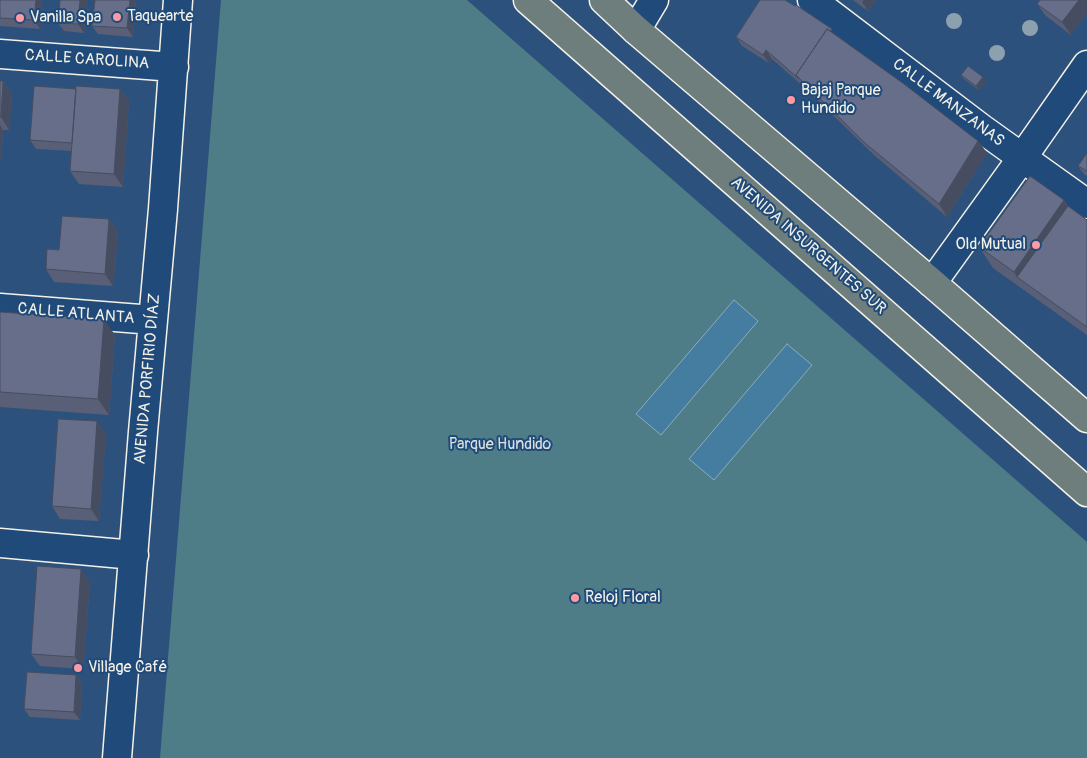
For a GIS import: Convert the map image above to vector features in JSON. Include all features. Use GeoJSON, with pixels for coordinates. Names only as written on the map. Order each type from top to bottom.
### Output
{"type":"FeatureCollection","features":[{"type":"Feature","properties":{"kind":"main road","name":"AVENIDA INSURGENTES SUR"},"geometry":{"type":"LineString","coordinates":[[528,0],[1087,492]]}},
{"type":"Feature","properties":{"kind":"main road"},"geometry":{"type":"LineString","coordinates":[[604,0],[636,30],[1087,418]]}},
{"type":"Feature","properties":{"kind":"street","name":"AVENIDA PORFIRIO DÍAZ"},"geometry":{"type":"LineString","coordinates":[[117,758],[163,209],[178,0]]}},
{"type":"Feature","properties":{"kind":"street"},"geometry":{"type":"LineString","coordinates":[[636,30],[654,0]]}},
{"type":"Feature","properties":{"kind":"street","name":"CALLE MANZANAS"},"geometry":{"type":"LineString","coordinates":[[812,0],[982,130],[1087,204]]}},
{"type":"Feature","properties":{"kind":"street","name":"CALLE CAROLINA"},"geometry":{"type":"LineString","coordinates":[[0,54],[174,66]]}},
{"type":"Feature","properties":{"kind":"street"},"geometry":{"type":"LineString","coordinates":[[932,283],[1087,65]]}},
{"type":"Feature","properties":{"kind":"street","name":"CALLE ATLANTA"},"geometry":{"type":"LineString","coordinates":[[0,308],[153,320]]}},
{"type":"Feature","properties":{"kind":"street"},"geometry":{"type":"LineString","coordinates":[[0,543],[134,555]]}},
{"type":"Feature","properties":{"kind":"green space","name":"Parque Hundido"},"geometry":{"type":"Polygon","coordinates":[[[221,0],[467,0],[1087,542],[1087,758],[160,758],[221,0]]]}},
{"type":"Feature","properties":{"kind":"water"},"geometry":{"type":"Polygon","coordinates":[[[734,300],[758,321],[661,435],[636,414],[734,300]]]}},
{"type":"Feature","properties":{"kind":"water"},"geometry":{"type":"Polygon","coordinates":[[[787,344],[812,365],[714,480],[689,459],[787,344]]]}},
{"type":"Feature","properties":{"kind":"building"},"geometry":{"type":"Polygon","coordinates":[[[0,0],[36,0],[34,20],[0,18],[0,0]]]}},
{"type":"Feature","properties":{"kind":"building"},"geometry":{"type":"Polygon","coordinates":[[[60,0],[80,0],[78,24],[58,23],[60,0]]]}},
{"type":"Feature","properties":{"kind":"building","name":"Taquearte"},"geometry":{"type":"Polygon","coordinates":[[[95,0],[130,0],[127,28],[92,26],[95,0]]]}},
{"type":"Feature","properties":{"kind":"building"},"geometry":{"type":"Polygon","coordinates":[[[760,0],[785,0],[796,5],[832,29],[831,31],[827,29],[796,75],[799,79],[766,50],[763,55],[736,37],[760,0]]]}},
{"type":"Feature","properties":{"kind":"building"},"geometry":{"type":"Polygon","coordinates":[[[1040,0],[1079,0],[1062,22],[1037,4],[1040,0]]]}},
{"type":"Feature","properties":{"kind":"building"},"geometry":{"type":"Polygon","coordinates":[[[827,29],[904,84],[978,141],[939,204],[865,143],[796,75],[827,29]]]}},
{"type":"Feature","properties":{"kind":"building"},"geometry":{"type":"Polygon","coordinates":[[[968,66],[983,77],[976,86],[961,75],[968,66]]]}},
{"type":"Feature","properties":{"kind":"building"},"geometry":{"type":"Polygon","coordinates":[[[0,81],[3,81],[1,117],[0,117],[0,81]]]}},
{"type":"Feature","properties":{"kind":"building"},"geometry":{"type":"Polygon","coordinates":[[[34,86],[76,89],[72,143],[30,140],[34,86]]]}},
{"type":"Feature","properties":{"kind":"building"},"geometry":{"type":"Polygon","coordinates":[[[76,86],[120,89],[114,174],[70,171],[76,86]]]}},
{"type":"Feature","properties":{"kind":"building"},"geometry":{"type":"Polygon","coordinates":[[[1087,153],[1087,171],[1078,166],[1087,153]]]}},
{"type":"Feature","properties":{"kind":"building"},"geometry":{"type":"Polygon","coordinates":[[[1030,176],[1064,200],[1014,272],[979,247],[1030,176]]]}},
{"type":"Feature","properties":{"kind":"building"},"geometry":{"type":"Polygon","coordinates":[[[1068,206],[1087,220],[1087,327],[1017,277],[1068,206]]]}},
{"type":"Feature","properties":{"kind":"building"},"geometry":{"type":"Polygon","coordinates":[[[62,216],[109,219],[105,274],[46,269],[47,249],[59,250],[62,216]]]}},
{"type":"Feature","properties":{"kind":"building"},"geometry":{"type":"Polygon","coordinates":[[[0,312],[104,319],[98,399],[0,392],[0,312]]]}},
{"type":"Feature","properties":{"kind":"building"},"geometry":{"type":"Polygon","coordinates":[[[58,419],[97,421],[91,509],[52,506],[58,419]]]}},
{"type":"Feature","properties":{"kind":"building"},"geometry":{"type":"Polygon","coordinates":[[[37,566],[81,569],[75,657],[31,654],[37,566]]]}},
{"type":"Feature","properties":{"kind":"building"},"geometry":{"type":"Polygon","coordinates":[[[27,672],[76,675],[74,712],[24,709],[27,672]]]}},
{"type":"Feature","properties":{"kind":"place","name":"Taquearte"},"geometry":{"type":"Point","coordinates":[117,17]}},
{"type":"Feature","properties":{"kind":"place","name":"Vanilla Spa"},"geometry":{"type":"Point","coordinates":[20,18]}},
{"type":"Feature","properties":{"kind":"place","name":"Bajaj Parque Hundido"},"geometry":{"type":"Point","coordinates":[791,100]}},
{"type":"Feature","properties":{"kind":"place","name":"Old Mutual"},"geometry":{"type":"Point","coordinates":[1036,245]}},
{"type":"Feature","properties":{"kind":"place","name":"Reloj Floral"},"geometry":{"type":"Point","coordinates":[575,598]}},
{"type":"Feature","properties":{"kind":"place","name":"Village Café"},"geometry":{"type":"Point","coordinates":[78,668]}}]}
